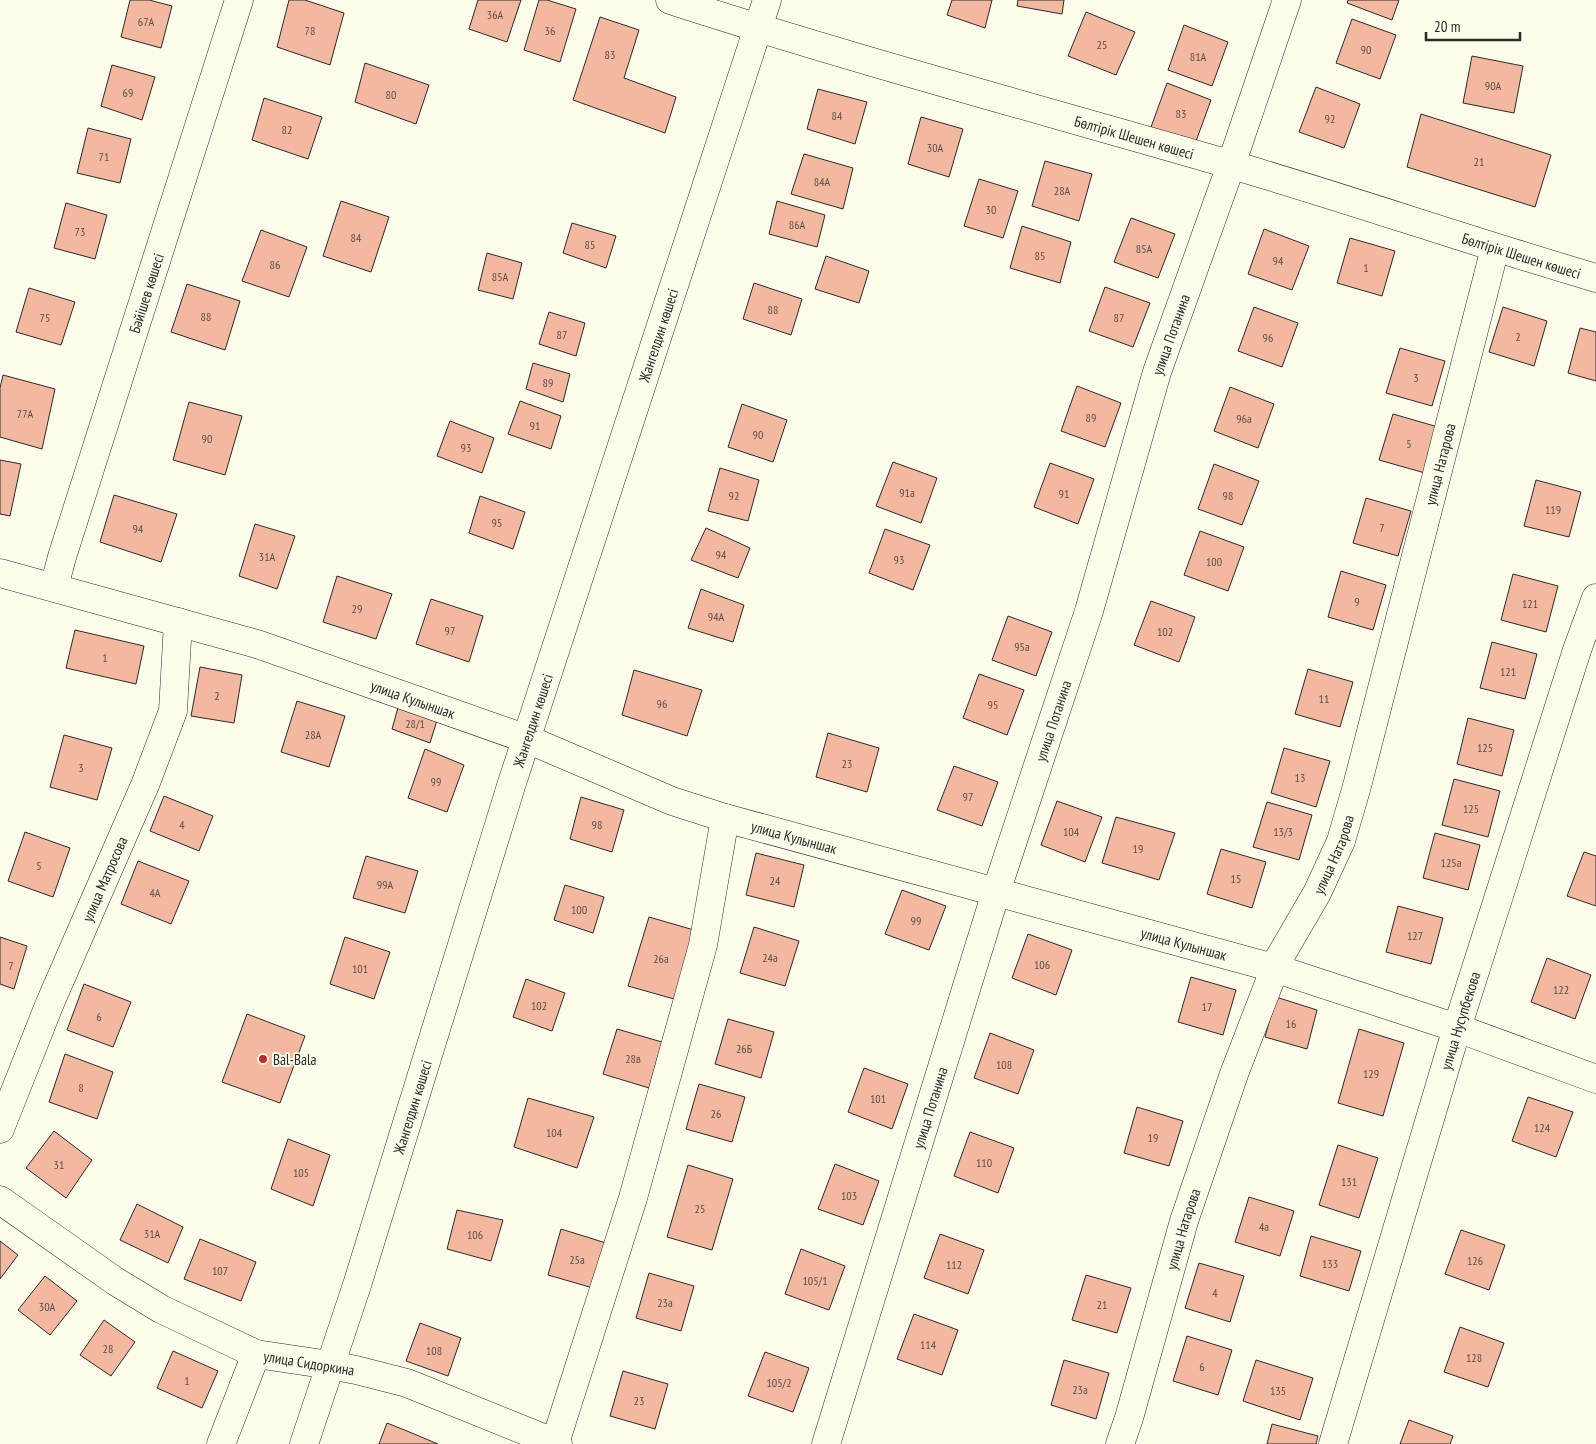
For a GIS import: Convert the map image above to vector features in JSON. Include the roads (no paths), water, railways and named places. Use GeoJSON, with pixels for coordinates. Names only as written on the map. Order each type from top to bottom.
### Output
{"type":"FeatureCollection","features":[{"type":"Feature","properties":{"kind":"street","name":"Бәйішев көшесі"},"geometry":{"type":"LineString","coordinates":[[54,587],[65,547],[239,0]]}},
{"type":"Feature","properties":{"kind":"street","name":"Бөлтірік Шешен көшесі"},"geometry":{"type":"LineString","coordinates":[[670,0],[758,29],[1232,165],[1596,278]]}},
{"type":"Feature","properties":{"kind":"street","name":"Жангелдин көшесі"},"geometry":{"type":"LineString","coordinates":[[304,1444],[360,1275],[527,739],[767,0]]}},
{"type":"Feature","properties":{"kind":"street","name":"улица Потанина"},"geometry":{"type":"LineString","coordinates":[[826,1444],[996,892],[1089,611],[1157,372],[1232,165],[1287,0]]}},
{"type":"Feature","properties":{"kind":"street","name":"улица Натарова"},"geometry":{"type":"LineString","coordinates":[[1120,1444],[1184,1221],[1234,1074],[1274,968],[1318,893],[1341,842],[1495,248]]}},
{"type":"Feature","properties":{"kind":"street","name":"улица Кулыншак"},"geometry":{"type":"LineString","coordinates":[[0,573],[257,644],[527,739],[672,801],[726,818],[1274,968],[1457,1028],[1596,1079]]}},
{"type":"Feature","properties":{"kind":"street","name":"улица Нусупбекова"},"geometry":{"type":"LineString","coordinates":[[1333,1444],[1457,1028],[1571,669],[1596,598]]}},
{"type":"Feature","properties":{"kind":"street","name":"улица Матросова"},"geometry":{"type":"LineString","coordinates":[[0,1129],[50,1003],[145,785],[173,711],[178,622]]}},
{"type":"Feature","properties":{"kind":"street"},"geometry":{"type":"LineString","coordinates":[[556,1444],[633,1198],[703,945],[726,818]]}},
{"type":"Feature","properties":{"kind":"street","name":"улица Сидоркина"},"geometry":{"type":"LineString","coordinates":[[0,1200],[114,1281],[161,1309],[256,1354],[330,1365],[407,1383],[556,1444]]}},
{"type":"Feature","properties":{"kind":"street"},"geometry":{"type":"LineString","coordinates":[[221,1444],[256,1354]]}},
{"type":"Feature","properties":{"kind":"place","name":"Bal-Bala"},"geometry":{"type":"Point","coordinates":[263,1059]}}]}
